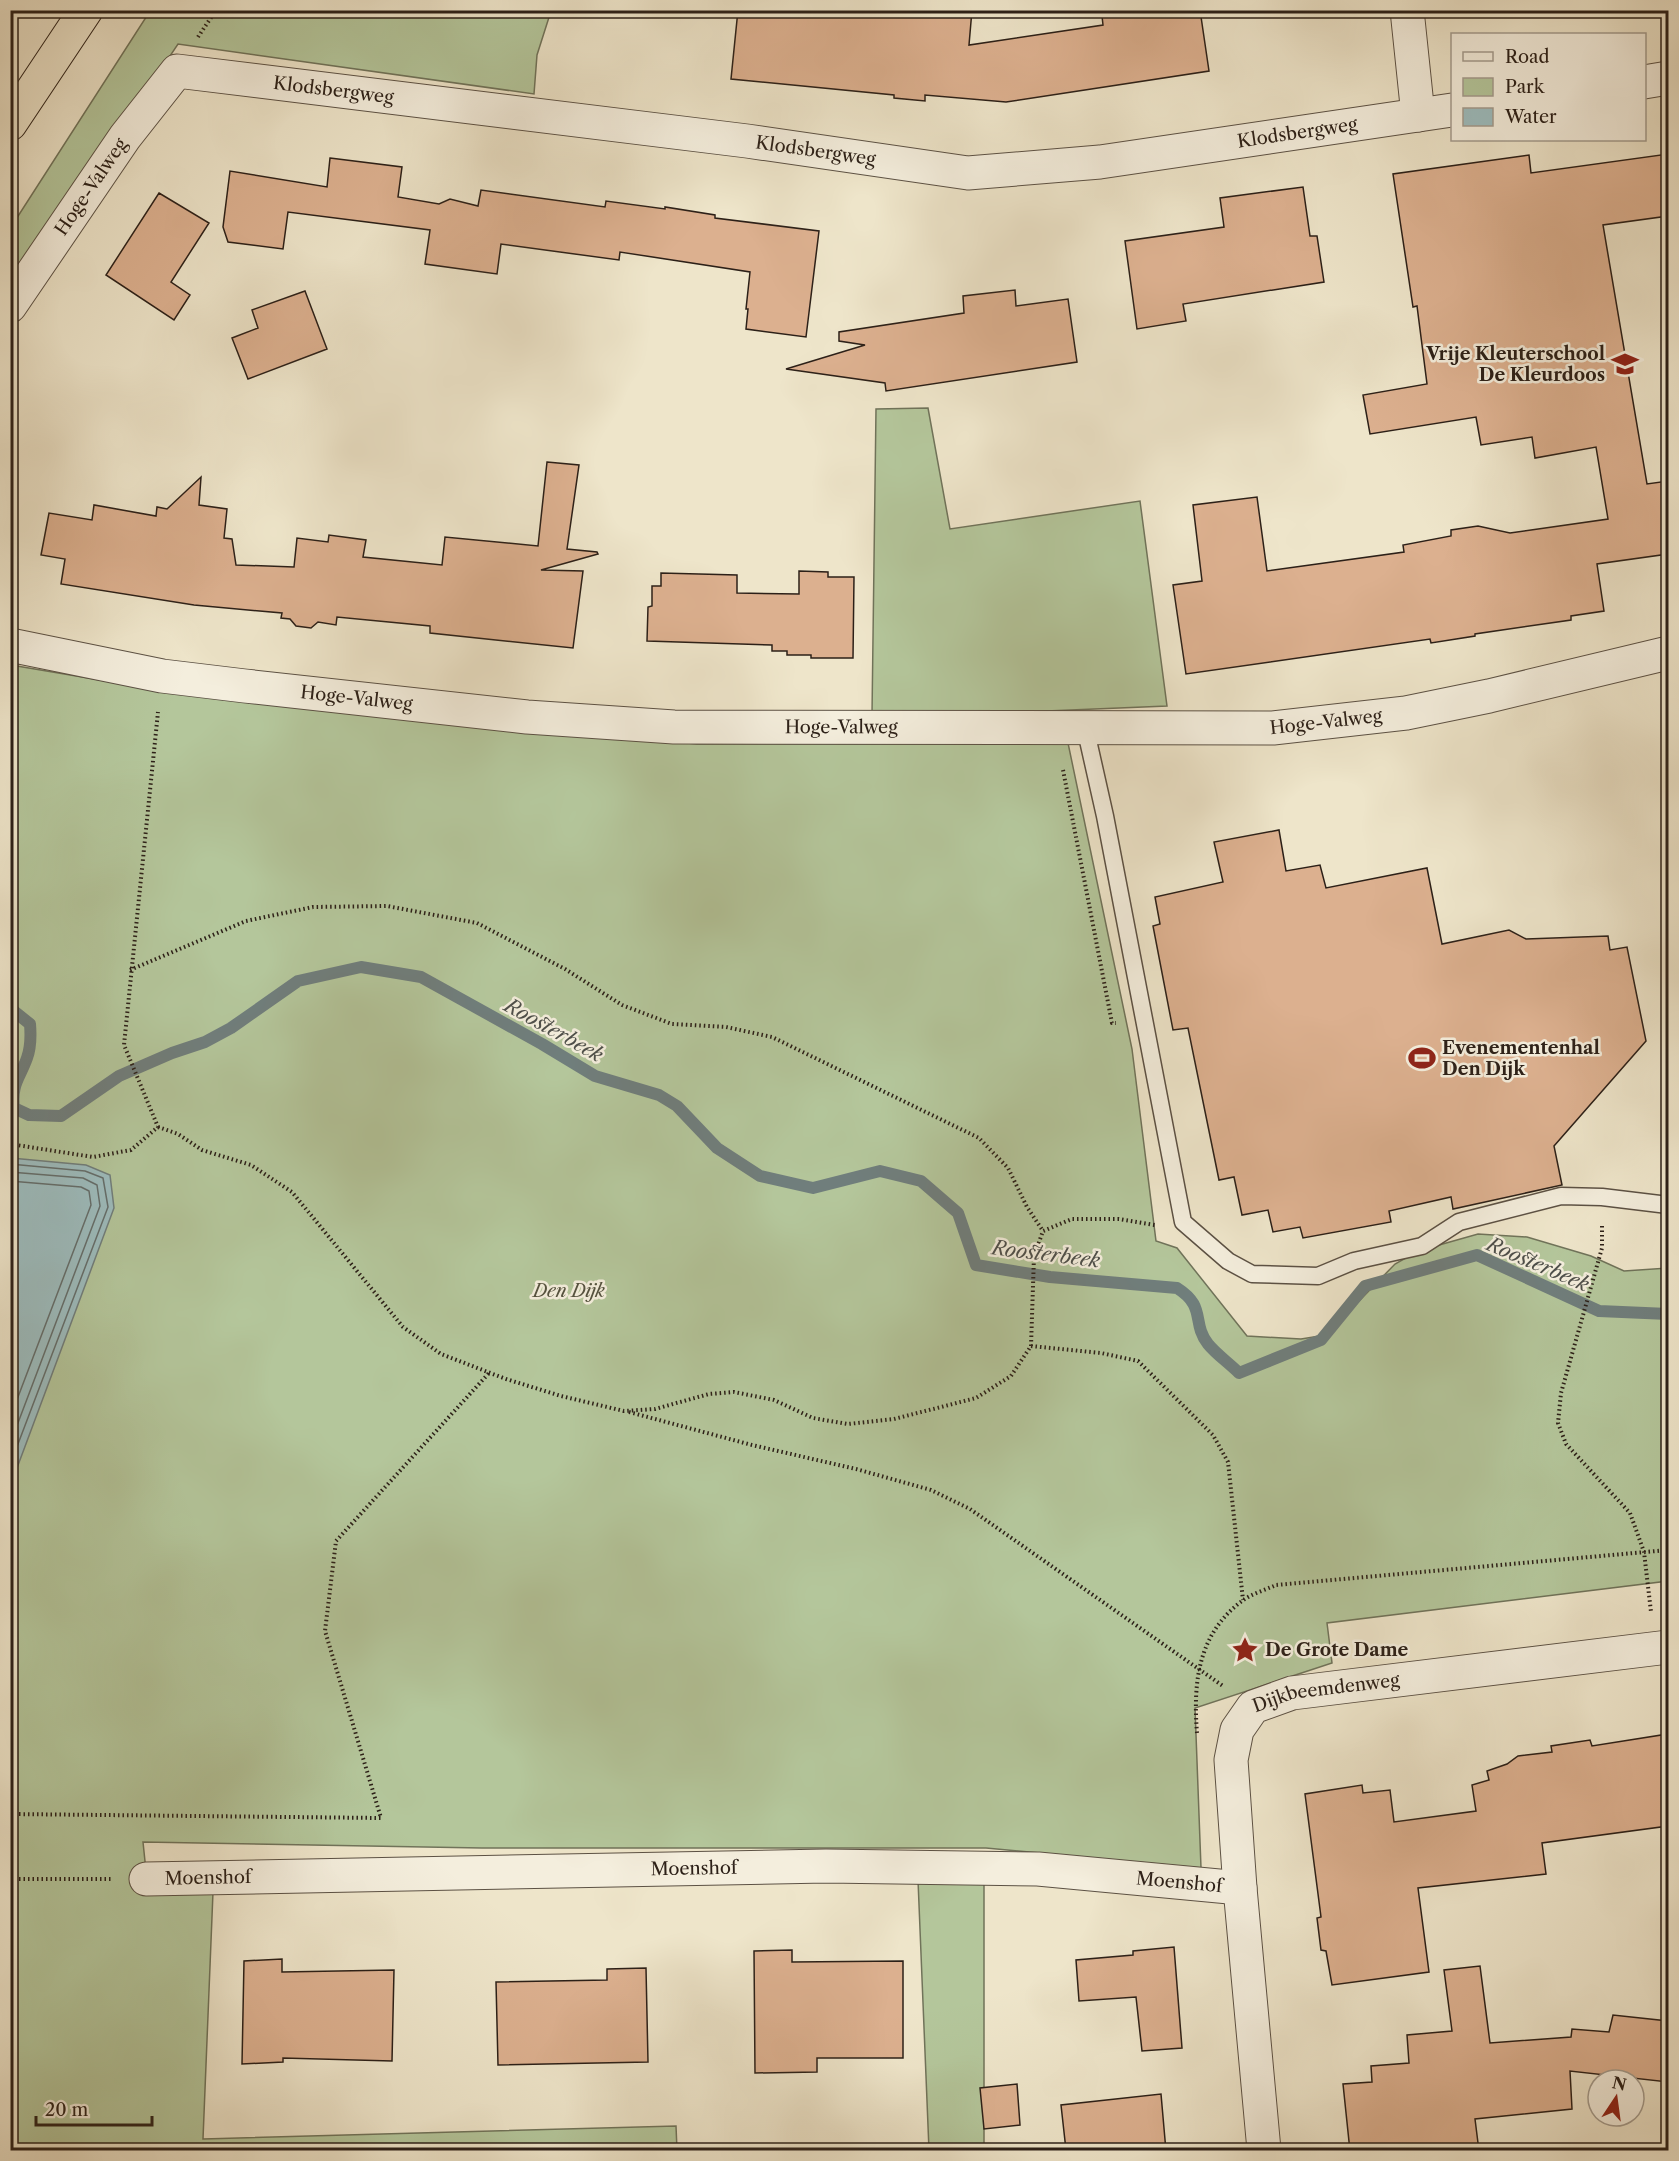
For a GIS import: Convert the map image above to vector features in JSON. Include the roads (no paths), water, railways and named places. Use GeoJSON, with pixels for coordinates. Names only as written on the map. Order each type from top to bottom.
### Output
{"type":"FeatureCollection","features":[{"type":"Feature","properties":{"kind":"highway"},"geometry":{"type":"LineString","coordinates":[[10,124],[86,10]]}},
{"type":"Feature","properties":{"kind":"street"},"geometry":{"type":"LineString","coordinates":[[1407,10],[1418,115]]}},
{"type":"Feature","properties":{"kind":"street","name":"Klodsbergweg"},"geometry":{"type":"LineString","coordinates":[[177,71],[747,141],[968,172],[1100,162],[1451,110]]}},
{"type":"Feature","properties":{"kind":"street","name":"Hoge-Valweg"},"geometry":{"type":"LineString","coordinates":[[10,306],[125,137],[177,71]]}},
{"type":"Feature","properties":{"kind":"street"},"geometry":{"type":"LineString","coordinates":[[1646,82],[1668,78]]}},
{"type":"Feature","properties":{"kind":"street","name":"Hoge-Valweg"},"geometry":{"type":"LineString","coordinates":[[10,645],[162,676],[527,717],[674,727],[1273,728],[1406,714],[1668,652]]}},
{"type":"Feature","properties":{"kind":"street","name":"Dijkbeemdenweg"},"geometry":{"type":"LineString","coordinates":[[1264,2151],[1240,1888],[1232,1760],[1237,1730],[1253,1707],[1292,1693],[1662,1648]]}},
{"type":"Feature","properties":{"kind":"street","name":"Moenshof"},"geometry":{"type":"LineString","coordinates":[[146,1879],[826,1866],[1038,1869],[1240,1888]]}},
{"type":"Feature","properties":{"kind":"lane"},"geometry":{"type":"LineString","coordinates":[[1085,728],[1105,816],[1183,1222],[1227,1261],[1252,1274],[1318,1276],[1354,1261],[1422,1246],[1459,1222],[1561,1196],[1602,1197],[1668,1205]]}},
{"type":"Feature","properties":{"kind":"water"},"geometry":{"type":"Polygon","coordinates":[[[11,1158],[86,1165],[110,1175],[114,1208],[11,1484],[11,1158]]]}},
{"type":"Feature","properties":{"kind":"waterway","name":"Roosterbeek"},"geometry":{"type":"LineString","coordinates":[[10,1008],[30,1024],[31,1033],[28,1054],[15,1087],[14,1108],[29,1115],[61,1116],[119,1076],[172,1053],[205,1042],[231,1028],[298,981],[361,967],[421,977],[595,1076],[659,1095],[677,1106],[717,1148],[760,1176],[813,1188],[880,1171],[921,1181],[958,1213],[976,1265],[1050,1277],[1177,1288],[1196,1308],[1200,1329],[1208,1344],[1239,1373],[1321,1340],[1365,1286],[1477,1255],[1599,1311],[1668,1314]]}},
{"type":"Feature","properties":{"kind":"place","name":"Vrije Kleuterschool De Kleurdoos"},"geometry":{"type":"Point","coordinates":[1625,364]}},
{"type":"Feature","properties":{"kind":"place","name":"Evenementenhal Den Dijk"},"geometry":{"type":"Point","coordinates":[1422,1058]}},
{"type":"Feature","properties":{"kind":"place","name":"De Grote Dame"},"geometry":{"type":"Point","coordinates":[1245,1650]}},
{"type":"Feature","properties":{"kind":"park label","name":"Den Dijk"},"geometry":{"type":"Point","coordinates":[569,1291]}}]}
